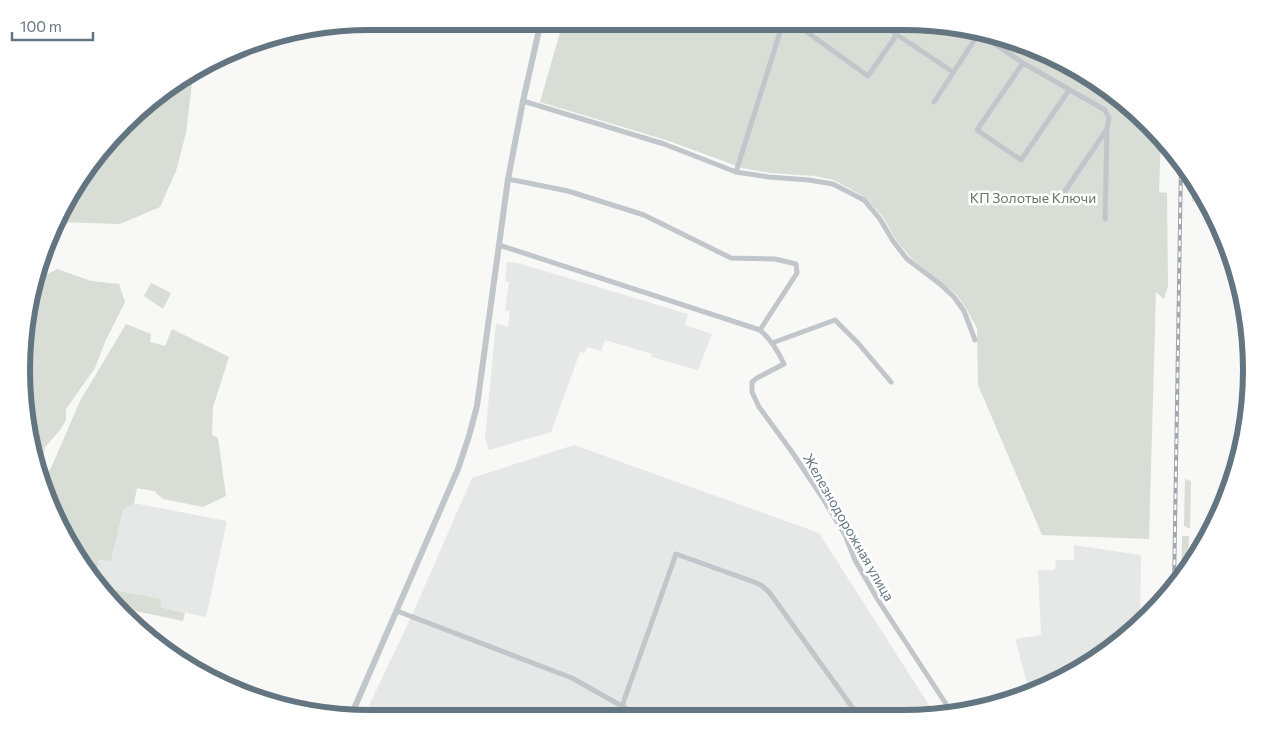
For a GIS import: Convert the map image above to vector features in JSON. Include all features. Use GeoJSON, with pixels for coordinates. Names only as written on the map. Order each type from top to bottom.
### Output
{"type":"FeatureCollection","features":[{"type":"Feature","properties":{"kind":"street"},"geometry":{"type":"LineString","coordinates":[[354,709],[458,469],[469,436],[477,406],[508,178],[522,101],[539,30]]}},
{"type":"Feature","properties":{"kind":"street"},"geometry":{"type":"LineString","coordinates":[[736,172],[781,30]]}},
{"type":"Feature","properties":{"kind":"street"},"geometry":{"type":"LineString","coordinates":[[804,30],[868,76],[897,34]]}},
{"type":"Feature","properties":{"kind":"street"},"geometry":{"type":"LineString","coordinates":[[891,30],[953,72]]}},
{"type":"Feature","properties":{"kind":"street"},"geometry":{"type":"LineString","coordinates":[[934,102],[975,38]]}},
{"type":"Feature","properties":{"kind":"street"},"geometry":{"type":"LineString","coordinates":[[991,42],[1023,64],[1105,110],[1109,118],[1104,219]]}},
{"type":"Feature","properties":{"kind":"street"},"geometry":{"type":"LineString","coordinates":[[1023,64],[978,130],[1021,160],[1069,90]]}},
{"type":"Feature","properties":{"kind":"street"},"geometry":{"type":"LineString","coordinates":[[522,101],[664,144],[736,172],[769,178],[809,180],[833,184],[864,200],[880,219],[893,242],[907,259],[954,297],[964,311],[975,340]]}},
{"type":"Feature","properties":{"kind":"street"},"geometry":{"type":"LineString","coordinates":[[1065,190],[1107,129]]}},
{"type":"Feature","properties":{"kind":"street"},"geometry":{"type":"LineString","coordinates":[[508,178],[568,191],[644,215],[731,258],[775,259],[796,264],[797,273],[760,330]]}},
{"type":"Feature","properties":{"kind":"street"},"geometry":{"type":"LineString","coordinates":[[499,245],[760,330],[772,343],[835,320],[858,343],[890,382]]}},
{"type":"Feature","properties":{"kind":"street","name":"Железнодорожная улица"},"geometry":{"type":"LineString","coordinates":[[772,343],[784,364],[752,382],[752,392],[759,407],[822,497],[845,535],[856,560],[878,600],[948,707]]}},
{"type":"Feature","properties":{"kind":"street"},"geometry":{"type":"LineString","coordinates":[[622,706],[676,554],[754,582],[769,592],[854,710]]}},
{"type":"Feature","properties":{"kind":"street"},"geometry":{"type":"LineString","coordinates":[[397,611],[572,678],[629,710]]}},
{"type":"Feature","properties":{"kind":"shaded area"},"geometry":{"type":"Polygon","coordinates":[[[507,262],[518,263],[688,314],[685,325],[712,334],[698,370],[651,357],[652,354],[605,340],[601,351],[587,347],[585,353],[580,352],[551,432],[489,450],[485,438],[496,323],[508,327],[510,311],[505,310],[509,282],[505,281],[507,262]]]}},
{"type":"Feature","properties":{"kind":"shaded area"},"geometry":{"type":"Polygon","coordinates":[[[574,445],[819,533],[931,708],[367,710],[413,613],[472,478],[574,445]]]}},
{"type":"Feature","properties":{"kind":"shaded area"},"geometry":{"type":"Polygon","coordinates":[[[134,503],[227,521],[206,617],[160,607],[162,599],[110,589],[100,577],[97,573],[99,560],[111,561],[123,510],[134,503]]]}},
{"type":"Feature","properties":{"kind":"shaded area"},"geometry":{"type":"Polygon","coordinates":[[[1074,545],[1141,555],[1140,613],[1127,626],[1092,653],[1053,675],[1028,686],[1015,639],[1041,635],[1038,570],[1055,570],[1056,560],[1074,560],[1074,545]]]}},
{"type":"Feature","properties":{"kind":"green space","name":"КП Золотые Ключи"},"geometry":{"type":"Polygon","coordinates":[[[561,30],[903,30],[947,33],[991,42],[1033,56],[1104,96],[1127,114],[1161,148],[1159,192],[1167,193],[1168,286],[1164,299],[1156,292],[1149,539],[1042,535],[978,385],[977,328],[957,295],[912,259],[896,240],[883,217],[863,196],[834,180],[815,176],[770,173],[742,168],[669,141],[540,102],[561,30]]]}},
{"type":"Feature","properties":{"kind":"green space"},"geometry":{"type":"Polygon","coordinates":[[[192,80],[186,133],[176,171],[160,207],[120,224],[64,222],[87,181],[114,146],[146,114],[192,80]]]}},
{"type":"Feature","properties":{"kind":"green space"},"geometry":{"type":"Polygon","coordinates":[[[1192,191],[1199,204],[1192,201],[1192,191]]]}},
{"type":"Feature","properties":{"kind":"green space"},"geometry":{"type":"Polygon","coordinates":[[[57,269],[91,281],[119,284],[125,302],[105,342],[95,368],[66,409],[66,420],[61,429],[45,447],[43,460],[33,414],[30,370],[33,326],[44,276],[57,269]]]}},
{"type":"Feature","properties":{"kind":"green space"},"geometry":{"type":"Polygon","coordinates":[[[151,283],[171,293],[163,309],[144,296],[151,283]]]}},
{"type":"Feature","properties":{"kind":"green space"},"geometry":{"type":"Polygon","coordinates":[[[126,324],[151,334],[150,342],[165,346],[172,329],[229,357],[213,407],[212,435],[218,438],[226,496],[203,507],[163,499],[154,491],[137,488],[134,503],[123,510],[111,561],[99,560],[97,573],[65,520],[47,474],[51,468],[80,401],[126,324]]]}},
{"type":"Feature","properties":{"kind":"green space"},"geometry":{"type":"Polygon","coordinates":[[[1185,479],[1191,481],[1190,529],[1184,526],[1185,479]]]}},
{"type":"Feature","properties":{"kind":"green space"},"geometry":{"type":"Polygon","coordinates":[[[1182,536],[1189,536],[1188,555],[1181,566],[1182,536]]]}},
{"type":"Feature","properties":{"kind":"green space"},"geometry":{"type":"Polygon","coordinates":[[[110,589],[162,599],[160,607],[185,613],[183,621],[130,610],[110,589]]]}},
{"type":"Feature","properties":{"kind":"railway"},"geometry":{"type":"LineString","coordinates":[[1174,575],[1181,174]]}}]}
